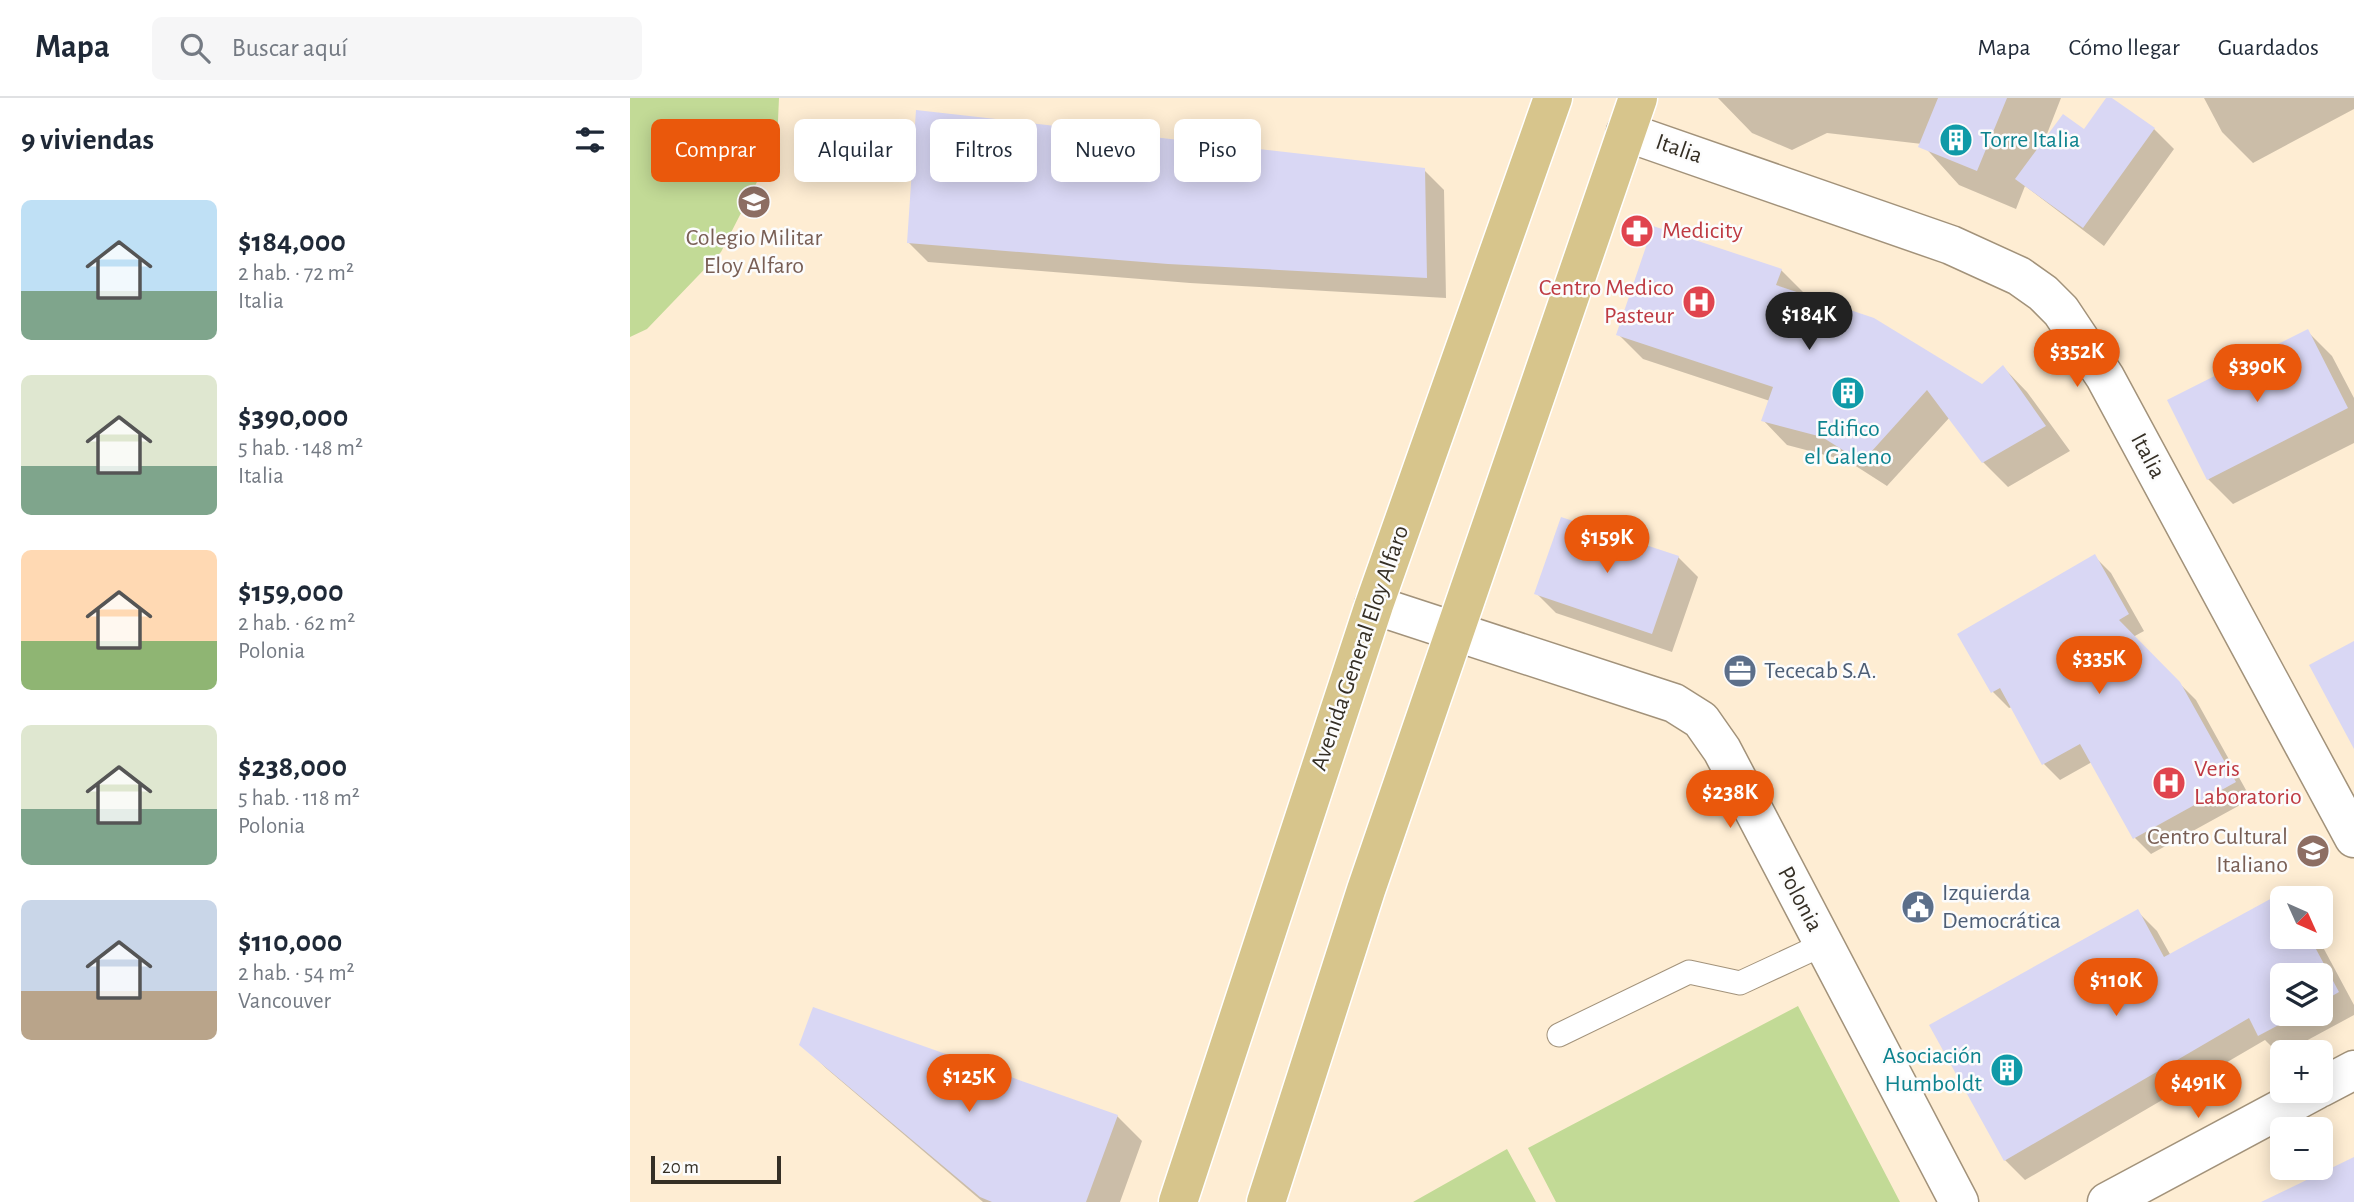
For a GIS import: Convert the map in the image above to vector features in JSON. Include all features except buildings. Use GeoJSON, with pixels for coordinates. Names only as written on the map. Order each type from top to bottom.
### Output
{"type":"FeatureCollection","features":[{"type":"Feature","properties":{"kind":"main road","name":"Avenida General Eloy Alfaro"},"geometry":{"type":"LineString","coordinates":[[1178,1202],[1374,605],[1544,100]]}},
{"type":"Feature","properties":{"kind":"main road"},"geometry":{"type":"LineString","coordinates":[[1266,1202],[1366,890],[1632,115]]}},
{"type":"Feature","properties":{"kind":"street","name":"Italia"},"geometry":{"type":"LineString","coordinates":[[1632,115],[1951,245],[2019,276],[2043,293],[2067,319],[2105,377],[2354,838]]}},
{"type":"Feature","properties":{"kind":"street","name":"Polonia"},"geometry":{"type":"LineString","coordinates":[[1374,605],[1674,703],[1702,720],[1722,750],[1959,1202]]}},
{"type":"Feature","properties":{"kind":"street"},"geometry":{"type":"LineString","coordinates":[[2333,1081],[2354,1070]]}},
{"type":"Feature","properties":{"kind":"street"},"geometry":{"type":"LineString","coordinates":[[2107,1202],[2292,1103]]}},
{"type":"Feature","properties":{"kind":"lane"},"geometry":{"type":"LineString","coordinates":[[1559,1035],[1689,972],[1740,983],[1824,944]]}},
{"type":"Feature","properties":{"kind":"green space"},"geometry":{"type":"Polygon","coordinates":[[[630,98],[779,98],[778,119],[651,119],[651,182],[757,182],[721,252],[647,329],[630,337],[630,98]]]}},
{"type":"Feature","properties":{"kind":"green space"},"geometry":{"type":"Polygon","coordinates":[[[1798,1006],[1900,1202],[1556,1202],[1528,1148],[1798,1006]]]}},
{"type":"Feature","properties":{"kind":"green space"},"geometry":{"type":"Polygon","coordinates":[[[1507,1149],[1536,1202],[1413,1202],[1507,1149]]]}},
{"type":"Feature","properties":{"kind":"place","name":"Torre Italia"},"geometry":{"type":"Point","coordinates":[1956,140]}},
{"type":"Feature","properties":{"kind":"place","name":"Colegio Militar Eloy Alfaro"},"geometry":{"type":"Point","coordinates":[754,202]}},
{"type":"Feature","properties":{"kind":"place","name":"Medicity"},"geometry":{"type":"Point","coordinates":[1637,231]}},
{"type":"Feature","properties":{"kind":"place","name":"Centro Medico Pasteur"},"geometry":{"type":"Point","coordinates":[1699,302]}},
{"type":"Feature","properties":{"kind":"place","name":"Edifico el Galeno"},"geometry":{"type":"Point","coordinates":[1848,393]}},
{"type":"Feature","properties":{"kind":"place","name":"Tececab S.A."},"geometry":{"type":"Point","coordinates":[1740,671]}},
{"type":"Feature","properties":{"kind":"place","name":"Veris Laboratorio"},"geometry":{"type":"Point","coordinates":[2169,783]}},
{"type":"Feature","properties":{"kind":"place","name":"Centro Cultural Italiano"},"geometry":{"type":"Point","coordinates":[2313,851]}},
{"type":"Feature","properties":{"kind":"place","name":"Izquierda Democrática"},"geometry":{"type":"Point","coordinates":[1918,907]}},
{"type":"Feature","properties":{"kind":"place","name":"Asociación Humboldt"},"geometry":{"type":"Point","coordinates":[2007,1070]}}]}
